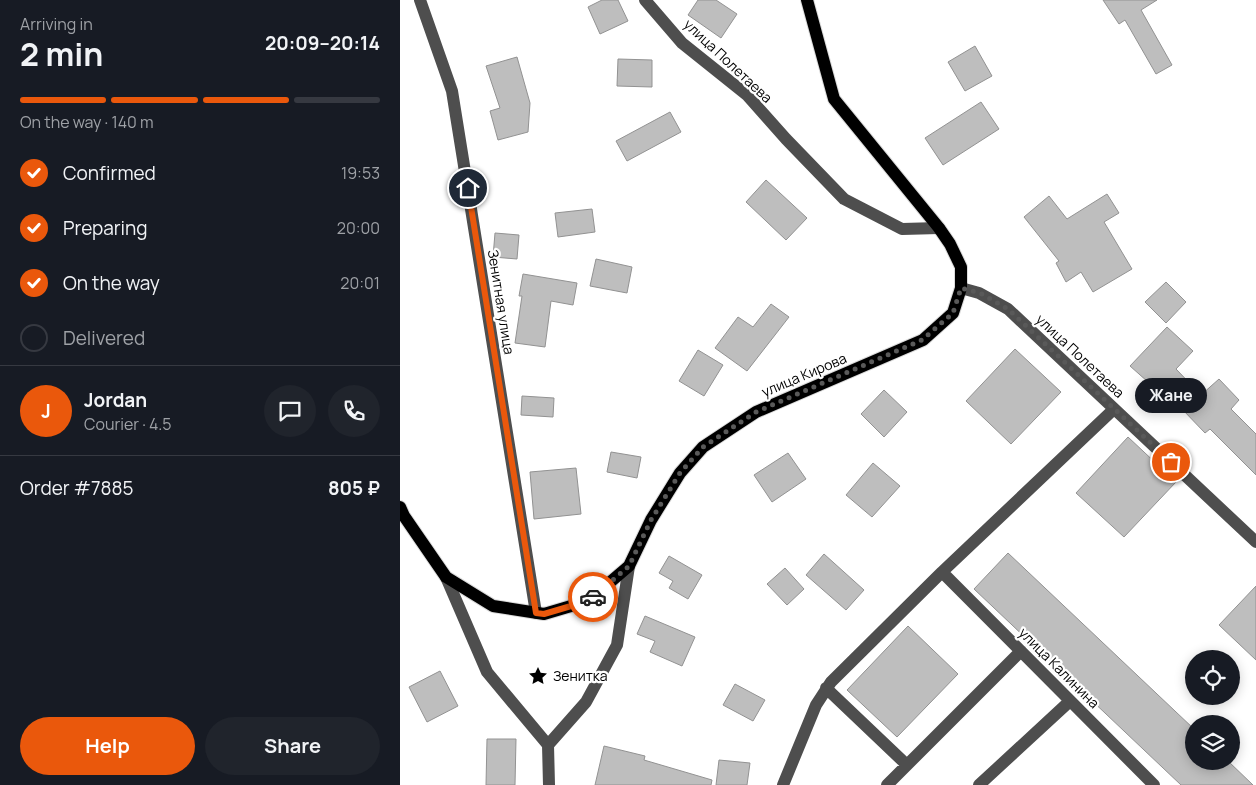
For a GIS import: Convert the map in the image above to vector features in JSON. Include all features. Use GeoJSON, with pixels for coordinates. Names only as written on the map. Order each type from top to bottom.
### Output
{"type":"FeatureCollection","features":[{"type":"Feature","properties":{"kind":"main road","name":"улица Кирова"},"geometry":{"type":"LineString","coordinates":[[400,507],[404,516],[446,576],[493,606],[544,614],[588,601],[629,566],[651,520],[680,473],[703,447],[756,412],[922,340],[953,313],[961,288],[961,267],[950,244],[939,228],[834,99],[807,0]]}},
{"type":"Feature","properties":{"kind":"street","name":"Зенитная улица"},"geometry":{"type":"LineString","coordinates":[[420,0],[452,91],[536,613]]}},
{"type":"Feature","properties":{"kind":"street","name":"улица Полетаева"},"geometry":{"type":"LineString","coordinates":[[646,0],[682,42],[746,95],[844,198],[902,229],[939,228]]}},
{"type":"Feature","properties":{"kind":"street","name":"улица Полетаева"},"geometry":{"type":"LineString","coordinates":[[961,288],[980,293],[1008,309],[1256,542]]}},
{"type":"Feature","properties":{"kind":"street"},"geometry":{"type":"LineString","coordinates":[[783,785],[816,705],[831,682],[942,572],[1114,409]]}},
{"type":"Feature","properties":{"kind":"street"},"geometry":{"type":"LineString","coordinates":[[548,745],[586,702],[617,645],[629,566]]}},
{"type":"Feature","properties":{"kind":"street","name":"улица Калинина"},"geometry":{"type":"LineString","coordinates":[[942,572],[1154,785]]}},
{"type":"Feature","properties":{"kind":"street"},"geometry":{"type":"LineString","coordinates":[[446,576],[487,672],[548,745],[549,785]]}},
{"type":"Feature","properties":{"kind":"street"},"geometry":{"type":"LineString","coordinates":[[887,785],[1021,652]]}},
{"type":"Feature","properties":{"kind":"street"},"geometry":{"type":"LineString","coordinates":[[826,688],[907,765]]}},
{"type":"Feature","properties":{"kind":"street"},"geometry":{"type":"LineString","coordinates":[[979,785],[1070,701]]}},
{"type":"Feature","properties":{"kind":"building"},"geometry":{"type":"Polygon","coordinates":[[[602,0],[618,0],[628,21],[600,34],[588,7],[602,0]]]}},
{"type":"Feature","properties":{"kind":"building"},"geometry":{"type":"Polygon","coordinates":[[[698,0],[716,0],[737,14],[721,38],[688,15],[698,0]]]}},
{"type":"Feature","properties":{"kind":"building"},"geometry":{"type":"Polygon","coordinates":[[[1103,0],[1157,0],[1141,10],[1172,65],[1156,74],[1125,20],[1119,24],[1103,0]]]}},
{"type":"Feature","properties":{"kind":"building"},"geometry":{"type":"Polygon","coordinates":[[[975,46],[992,76],[965,91],[948,62],[975,46]]]}},
{"type":"Feature","properties":{"kind":"building"},"geometry":{"type":"Polygon","coordinates":[[[517,57],[530,103],[528,132],[498,140],[490,111],[500,108],[486,66],[517,57]]]}},
{"type":"Feature","properties":{"kind":"building"},"geometry":{"type":"Polygon","coordinates":[[[618,59],[652,60],[652,87],[617,86],[618,59]]]}},
{"type":"Feature","properties":{"kind":"building"},"geometry":{"type":"Polygon","coordinates":[[[981,102],[999,129],[943,165],[925,138],[981,102]]]}},
{"type":"Feature","properties":{"kind":"building"},"geometry":{"type":"Polygon","coordinates":[[[670,112],[681,132],[627,161],[616,141],[670,112]]]}},
{"type":"Feature","properties":{"kind":"building"},"geometry":{"type":"Polygon","coordinates":[[[766,180],[807,218],[786,240],[746,202],[766,180]]]}},
{"type":"Feature","properties":{"kind":"building"},"geometry":{"type":"Polygon","coordinates":[[[1107,194],[1119,213],[1104,222],[1132,269],[1093,292],[1081,272],[1066,282],[1056,263],[1059,261],[1024,217],[1049,196],[1067,219],[1107,194]]]}},
{"type":"Feature","properties":{"kind":"building"},"geometry":{"type":"Polygon","coordinates":[[[592,209],[595,232],[558,237],[555,213],[592,209]]]}},
{"type":"Feature","properties":{"kind":"building"},"geometry":{"type":"Polygon","coordinates":[[[495,233],[519,235],[517,259],[493,257],[495,233]]]}},
{"type":"Feature","properties":{"kind":"building"},"geometry":{"type":"Polygon","coordinates":[[[596,259],[632,267],[627,293],[590,286],[596,259]]]}},
{"type":"Feature","properties":{"kind":"building"},"geometry":{"type":"Polygon","coordinates":[[[523,274],[577,283],[573,305],[551,301],[545,347],[515,343],[522,296],[519,296],[523,274]]]}},
{"type":"Feature","properties":{"kind":"building"},"geometry":{"type":"Polygon","coordinates":[[[1166,282],[1186,302],[1166,323],[1145,302],[1166,282]]]}},
{"type":"Feature","properties":{"kind":"building"},"geometry":{"type":"Polygon","coordinates":[[[771,304],[789,317],[747,371],[715,348],[738,317],[753,327],[771,304]]]}},
{"type":"Feature","properties":{"kind":"building"},"geometry":{"type":"Polygon","coordinates":[[[1167,327],[1193,351],[1176,369],[1201,395],[1219,379],[1239,400],[1231,409],[1256,434],[1256,475],[1210,429],[1205,433],[1160,386],[1157,390],[1130,366],[1167,327]]]}},
{"type":"Feature","properties":{"kind":"building"},"geometry":{"type":"Polygon","coordinates":[[[1015,349],[1061,392],[1011,444],[966,401],[1015,349]]]}},
{"type":"Feature","properties":{"kind":"building"},"geometry":{"type":"Polygon","coordinates":[[[698,350],[723,365],[704,396],[679,381],[698,350]]]}},
{"type":"Feature","properties":{"kind":"building"},"geometry":{"type":"Polygon","coordinates":[[[884,390],[907,412],[884,437],[861,414],[884,390]]]}},
{"type":"Feature","properties":{"kind":"building"},"geometry":{"type":"Polygon","coordinates":[[[522,396],[554,398],[553,417],[521,415],[522,396]]]}},
{"type":"Feature","properties":{"kind":"building"},"geometry":{"type":"Polygon","coordinates":[[[1128,437],[1176,482],[1124,537],[1076,493],[1128,437]]]}},
{"type":"Feature","properties":{"kind":"building"},"geometry":{"type":"Polygon","coordinates":[[[611,452],[641,457],[637,478],[607,472],[611,452]]]}},
{"type":"Feature","properties":{"kind":"building"},"geometry":{"type":"Polygon","coordinates":[[[788,453],[806,479],[772,502],[754,475],[788,453]]]}},
{"type":"Feature","properties":{"kind":"building"},"geometry":{"type":"Polygon","coordinates":[[[873,463],[900,486],[872,517],[846,495],[873,463]]]}},
{"type":"Feature","properties":{"kind":"building"},"geometry":{"type":"Polygon","coordinates":[[[576,468],[581,514],[534,519],[530,472],[576,468]]]}},
{"type":"Feature","properties":{"kind":"building"},"geometry":{"type":"Polygon","coordinates":[[[1008,553],[1185,720],[1185,770],[1237,770],[1253,785],[1181,785],[974,589],[1008,553]]]}},
{"type":"Feature","properties":{"kind":"building"},"geometry":{"type":"Polygon","coordinates":[[[824,554],[864,590],[846,610],[806,575],[824,554]]]}},
{"type":"Feature","properties":{"kind":"building"},"geometry":{"type":"Polygon","coordinates":[[[669,556],[702,575],[688,599],[669,588],[673,581],[659,573],[669,556]]]}},
{"type":"Feature","properties":{"kind":"building"},"geometry":{"type":"Polygon","coordinates":[[[785,568],[804,589],[787,605],[767,584],[785,568]]]}},
{"type":"Feature","properties":{"kind":"building"},"geometry":{"type":"Polygon","coordinates":[[[1256,586],[1256,660],[1219,625],[1256,586]]]}},
{"type":"Feature","properties":{"kind":"building"},"geometry":{"type":"Polygon","coordinates":[[[645,616],[695,637],[682,666],[650,652],[655,641],[637,634],[645,616]]]}},
{"type":"Feature","properties":{"kind":"building"},"geometry":{"type":"Polygon","coordinates":[[[908,626],[958,674],[897,737],[847,690],[908,626]]]}},
{"type":"Feature","properties":{"kind":"building"},"geometry":{"type":"Polygon","coordinates":[[[440,671],[458,706],[427,722],[409,687],[440,671]]]}},
{"type":"Feature","properties":{"kind":"building"},"geometry":{"type":"Polygon","coordinates":[[[735,684],[765,700],[753,721],[723,705],[735,684]]]}},
{"type":"Feature","properties":{"kind":"building"},"geometry":{"type":"Polygon","coordinates":[[[487,739],[516,739],[515,785],[486,785],[487,739]]]}},
{"type":"Feature","properties":{"kind":"building"},"geometry":{"type":"Polygon","coordinates":[[[604,746],[645,756],[644,760],[712,780],[711,785],[595,785],[604,746]]]}},
{"type":"Feature","properties":{"kind":"building"},"geometry":{"type":"Polygon","coordinates":[[[719,760],[750,763],[747,785],[716,785],[719,760]]]}},
{"type":"Feature","properties":{"kind":"way so far"},"geometry":{"type":"LineString","coordinates":[[593,597],[629,566],[651,520],[680,473],[703,447],[756,412],[922,340],[953,313],[961,288],[980,293],[1008,309],[1171,462]]}},
{"type":"Feature","properties":{"kind":"place","name":"Жане"},"geometry":{"type":"Point","coordinates":[1171,462]}},
{"type":"Feature","properties":{"kind":"place","name":"Зенитка"},"geometry":{"type":"Point","coordinates":[538,676]}},
{"type":"Feature","properties":{"kind":"route"},"geometry":{"type":"LineString","coordinates":[[468,188],[536,613],[544,614],[588,601],[593,597]]}}]}
